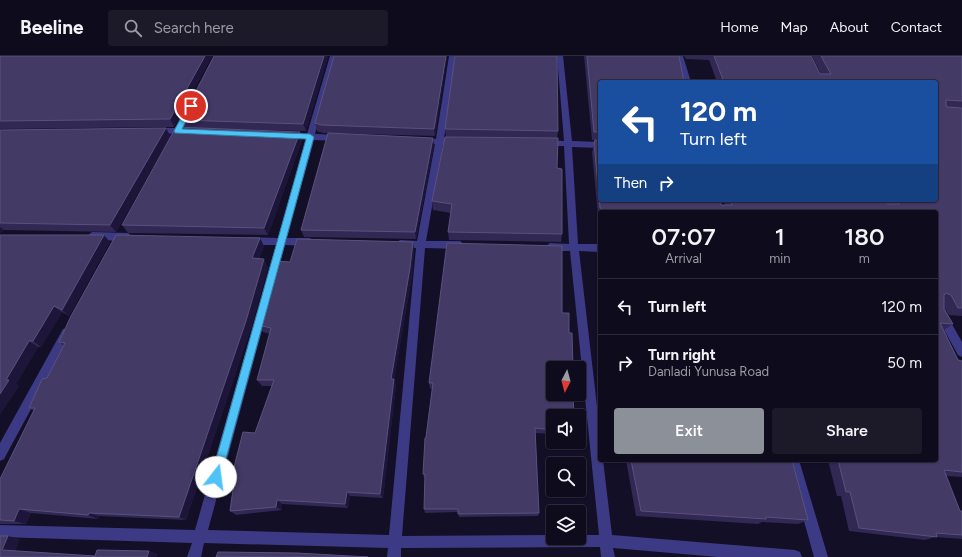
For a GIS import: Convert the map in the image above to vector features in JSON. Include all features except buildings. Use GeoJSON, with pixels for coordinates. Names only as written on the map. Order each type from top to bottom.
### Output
{"type":"FeatureCollection","features":[{"type":"Feature","properties":{"kind":"street"},"geometry":{"type":"LineString","coordinates":[[194,557],[333,56]]}},
{"type":"Feature","properties":{"kind":"street"},"geometry":{"type":"LineString","coordinates":[[394,557],[421,244],[440,141],[452,56]]}},
{"type":"Feature","properties":{"kind":"street"},"geometry":{"type":"LineString","coordinates":[[560,56],[568,143],[574,248],[608,557]]}},
{"type":"Feature","properties":{"kind":"street"},"geometry":{"type":"LineString","coordinates":[[680,56],[686,80]]}},
{"type":"Feature","properties":{"kind":"street"},"geometry":{"type":"LineString","coordinates":[[147,131],[193,132]]}},
{"type":"Feature","properties":{"kind":"street"},"geometry":{"type":"LineString","coordinates":[[279,135],[348,138]]}},
{"type":"Feature","properties":{"kind":"street"},"geometry":{"type":"LineString","coordinates":[[410,140],[463,142]]}},
{"type":"Feature","properties":{"kind":"street"},"geometry":{"type":"LineString","coordinates":[[538,143],[598,145]]}},
{"type":"Feature","properties":{"kind":"street"},"geometry":{"type":"LineString","coordinates":[[81,236],[134,237]]}},
{"type":"Feature","properties":{"kind":"street"},"geometry":{"type":"LineString","coordinates":[[242,240],[320,242]]}},
{"type":"Feature","properties":{"kind":"street"},"geometry":{"type":"LineString","coordinates":[[390,243],[466,245]]}},
{"type":"Feature","properties":{"kind":"street"},"geometry":{"type":"LineString","coordinates":[[543,247],[598,248]]}},
{"type":"Feature","properties":{"kind":"street"},"geometry":{"type":"LineString","coordinates":[[938,310],[962,352]]}},
{"type":"Feature","properties":{"kind":"street"},"geometry":{"type":"LineString","coordinates":[[0,455],[71,325]]}},
{"type":"Feature","properties":{"kind":"street"},"geometry":{"type":"LineString","coordinates":[[794,462],[821,557]]}},
{"type":"Feature","properties":{"kind":"street"},"geometry":{"type":"LineString","coordinates":[[0,530],[395,542],[606,541],[795,557]]}},
{"type":"Feature","properties":{"kind":"route"},"geometry":{"type":"LineString","coordinates":[[191,106],[178,131],[310,137],[216,477]]}}]}
